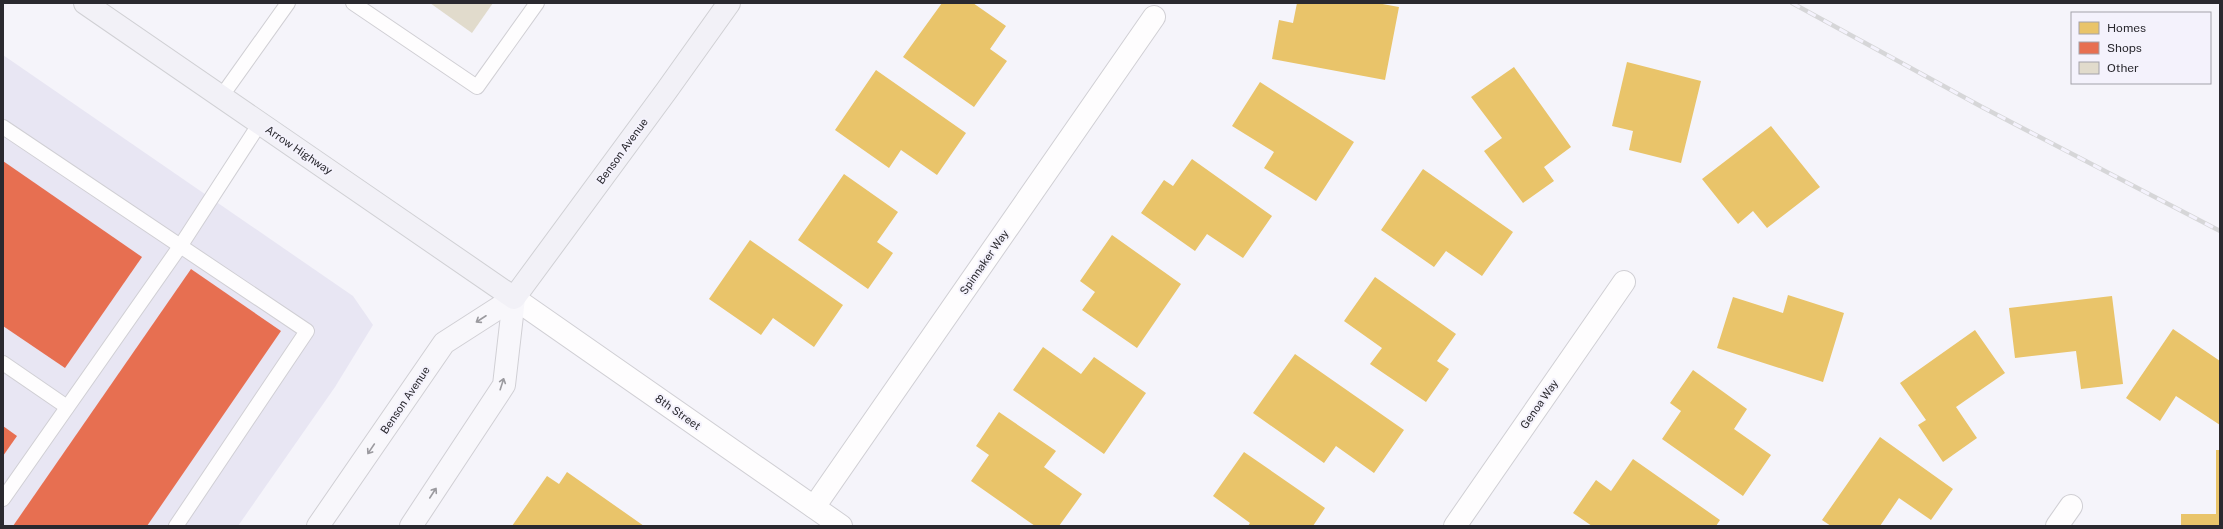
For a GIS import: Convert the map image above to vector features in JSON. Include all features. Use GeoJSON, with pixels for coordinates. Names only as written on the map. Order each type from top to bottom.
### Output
{"type":"FeatureCollection","features":[{"type":"Feature","properties":{"kind":"main road","name":"Arrow Highway"},"geometry":{"type":"LineString","coordinates":[[85,3],[514,298]]}},
{"type":"Feature","properties":{"kind":"main road","name":"Benson Avenue"},"geometry":{"type":"LineString","coordinates":[[318,526],[444,343],[514,298],[667,90],[728,3]]}},
{"type":"Feature","properties":{"kind":"main road","name":"Benson Avenue"},"geometry":{"type":"LineString","coordinates":[[411,526],[504,385],[514,298]]}},
{"type":"Feature","properties":{"kind":"street","name":"Spinnaker Way"},"geometry":{"type":"LineString","coordinates":[[814,507],[1154,17]]}},
{"type":"Feature","properties":{"kind":"street","name":"Genoa Way"},"geometry":{"type":"LineString","coordinates":[[1455,526],[1624,282]]}},
{"type":"Feature","properties":{"kind":"street","name":"8th Street"},"geometry":{"type":"LineString","coordinates":[[514,298],[841,526]]}},
{"type":"Feature","properties":{"kind":"street"},"geometry":{"type":"LineString","coordinates":[[2057,526],[2071,506]]}},
{"type":"Feature","properties":{"kind":"lane"},"geometry":{"type":"LineString","coordinates":[[221,97],[288,3]]}},
{"type":"Feature","properties":{"kind":"lane"},"geometry":{"type":"LineString","coordinates":[[353,3],[476,87],[537,3]]}},
{"type":"Feature","properties":{"kind":"lane"},"geometry":{"type":"LineString","coordinates":[[3,499],[181,245],[260,123]]}},
{"type":"Feature","properties":{"kind":"lane"},"geometry":{"type":"LineString","coordinates":[[3,127],[308,331],[176,526]]}},
{"type":"Feature","properties":{"kind":"lane"},"geometry":{"type":"LineString","coordinates":[[3,363],[67,407]]}},
{"type":"Feature","properties":{"kind":"shaded area"},"geometry":{"type":"Polygon","coordinates":[[[3,55],[353,296],[373,325],[335,387],[238,526],[3,526],[3,55]]]}},
{"type":"Feature","properties":{"kind":"building: Homes"},"geometry":{"type":"Polygon","coordinates":[[[942,3],[973,3],[1006,26],[990,49],[1007,61],[974,107],[903,57],[942,3]]]}},
{"type":"Feature","properties":{"kind":"building: Homes"},"geometry":{"type":"Polygon","coordinates":[[[1297,3],[1377,3],[1399,7],[1385,80],[1272,59],[1279,20],[1293,23],[1297,3]]]}},
{"type":"Feature","properties":{"kind":"building: Homes"},"geometry":{"type":"Polygon","coordinates":[[[1627,62],[1701,81],[1681,163],[1629,150],[1633,131],[1612,126],[1627,62]]]}},
{"type":"Feature","properties":{"kind":"building: Homes"},"geometry":{"type":"Polygon","coordinates":[[[1514,67],[1571,147],[1544,167],[1554,181],[1523,203],[1484,151],[1502,138],[1471,97],[1514,67]]]}},
{"type":"Feature","properties":{"kind":"building: Homes"},"geometry":{"type":"Polygon","coordinates":[[[876,70],[966,133],[937,175],[901,150],[889,168],[835,130],[876,70]]]}},
{"type":"Feature","properties":{"kind":"building: Homes"},"geometry":{"type":"Polygon","coordinates":[[[1260,82],[1354,142],[1316,201],[1264,168],[1274,152],[1232,126],[1260,82]]]}},
{"type":"Feature","properties":{"kind":"building: Homes"},"geometry":{"type":"Polygon","coordinates":[[[1771,126],[1820,187],[1767,228],[1753,211],[1738,224],[1702,179],[1771,126]]]}},
{"type":"Feature","properties":{"kind":"building: Homes"},"geometry":{"type":"Polygon","coordinates":[[[1192,159],[1272,216],[1243,258],[1207,234],[1195,251],[1141,213],[1164,180],[1173,186],[1192,159]]]}},
{"type":"Feature","properties":{"kind":"building: Homes"},"geometry":{"type":"Polygon","coordinates":[[[1423,169],[1513,232],[1482,276],[1446,251],[1434,267],[1381,230],[1423,169]]]}},
{"type":"Feature","properties":{"kind":"building: Homes"},"geometry":{"type":"Polygon","coordinates":[[[844,174],[898,212],[877,242],[893,253],[868,289],[798,240],[844,174]]]}},
{"type":"Feature","properties":{"kind":"building: Homes"},"geometry":{"type":"Polygon","coordinates":[[[1112,235],[1181,284],[1137,348],[1082,310],[1095,292],[1080,281],[1112,235]]]}},
{"type":"Feature","properties":{"kind":"building: Homes"},"geometry":{"type":"Polygon","coordinates":[[[750,240],[843,305],[814,347],[773,318],[761,335],[709,299],[750,240]]]}},
{"type":"Feature","properties":{"kind":"building: Homes"},"geometry":{"type":"Polygon","coordinates":[[[1375,277],[1456,334],[1437,361],[1449,369],[1426,402],[1370,364],[1382,348],[1344,321],[1375,277]]]}},
{"type":"Feature","properties":{"kind":"building: Homes"},"geometry":{"type":"Polygon","coordinates":[[[1788,295],[1844,313],[1823,382],[1717,348],[1733,297],[1783,313],[1788,295]]]}},
{"type":"Feature","properties":{"kind":"building: Homes"},"geometry":{"type":"Polygon","coordinates":[[[2112,296],[2123,384],[2081,389],[2076,351],[2015,358],[2009,308],[2112,296]]]}},
{"type":"Feature","properties":{"kind":"building: Homes"},"geometry":{"type":"Polygon","coordinates":[[[2173,329],[2220,361],[2220,425],[2176,396],[2160,421],[2126,398],[2173,329]]]}},
{"type":"Feature","properties":{"kind":"building: Homes"},"geometry":{"type":"Polygon","coordinates":[[[1975,330],[2005,373],[1956,407],[1977,438],[1943,462],[1918,425],[1926,420],[1900,383],[1975,330]]]}},
{"type":"Feature","properties":{"kind":"building: Homes"},"geometry":{"type":"Polygon","coordinates":[[[1043,347],[1081,374],[1094,357],[1146,393],[1104,454],[1013,390],[1043,347]]]}},
{"type":"Feature","properties":{"kind":"building: Homes"},"geometry":{"type":"Polygon","coordinates":[[[1295,354],[1404,430],[1374,473],[1336,446],[1324,463],[1253,413],[1295,354]]]}},
{"type":"Feature","properties":{"kind":"building: Homes"},"geometry":{"type":"Polygon","coordinates":[[[1693,370],[1747,409],[1734,429],[1771,455],[1743,496],[1662,439],[1681,411],[1670,403],[1693,370]]]}},
{"type":"Feature","properties":{"kind":"building: Homes"},"geometry":{"type":"Polygon","coordinates":[[[999,412],[1056,451],[1044,467],[1082,494],[1059,526],[1035,526],[971,481],[989,455],[976,446],[999,412]]]}},
{"type":"Feature","properties":{"kind":"building: Homes"},"geometry":{"type":"Polygon","coordinates":[[[1880,437],[1953,489],[1931,520],[1899,498],[1880,526],[1831,526],[1822,520],[1880,437]]]}},
{"type":"Feature","properties":{"kind":"building: Homes"},"geometry":{"type":"Polygon","coordinates":[[[2216,450],[2220,450],[2220,526],[2181,526],[2181,514],[2216,514],[2216,450]]]}},
{"type":"Feature","properties":{"kind":"building: Homes"},"geometry":{"type":"Polygon","coordinates":[[[1244,452],[1325,508],[1313,526],[1248,526],[1250,523],[1213,496],[1244,452]]]}},
{"type":"Feature","properties":{"kind":"building: Homes"},"geometry":{"type":"Polygon","coordinates":[[[1633,459],[1720,520],[1716,526],[1592,526],[1573,513],[1596,480],[1611,491],[1633,459]]]}},
{"type":"Feature","properties":{"kind":"building: Homes"},"geometry":{"type":"Polygon","coordinates":[[[567,472],[644,526],[512,526],[547,476],[559,484],[567,472]]]}},
{"type":"Feature","properties":{"kind":"building: Shops"},"geometry":{"type":"Polygon","coordinates":[[[3,161],[142,257],[65,368],[3,326],[3,161]]]}},
{"type":"Feature","properties":{"kind":"building: Shops"},"geometry":{"type":"Polygon","coordinates":[[[191,269],[281,331],[147,526],[13,526],[191,269]]]}},
{"type":"Feature","properties":{"kind":"building: Shops"},"geometry":{"type":"Polygon","coordinates":[[[3,426],[17,436],[3,456],[3,426]]]}},
{"type":"Feature","properties":{"kind":"building: Other"},"geometry":{"type":"Polygon","coordinates":[[[430,3],[493,3],[472,33],[430,3]]]}},
{"type":"Feature","properties":{"kind":"railway"},"geometry":{"type":"LineString","coordinates":[[1792,3],[1982,107],[2220,231]]}}]}
